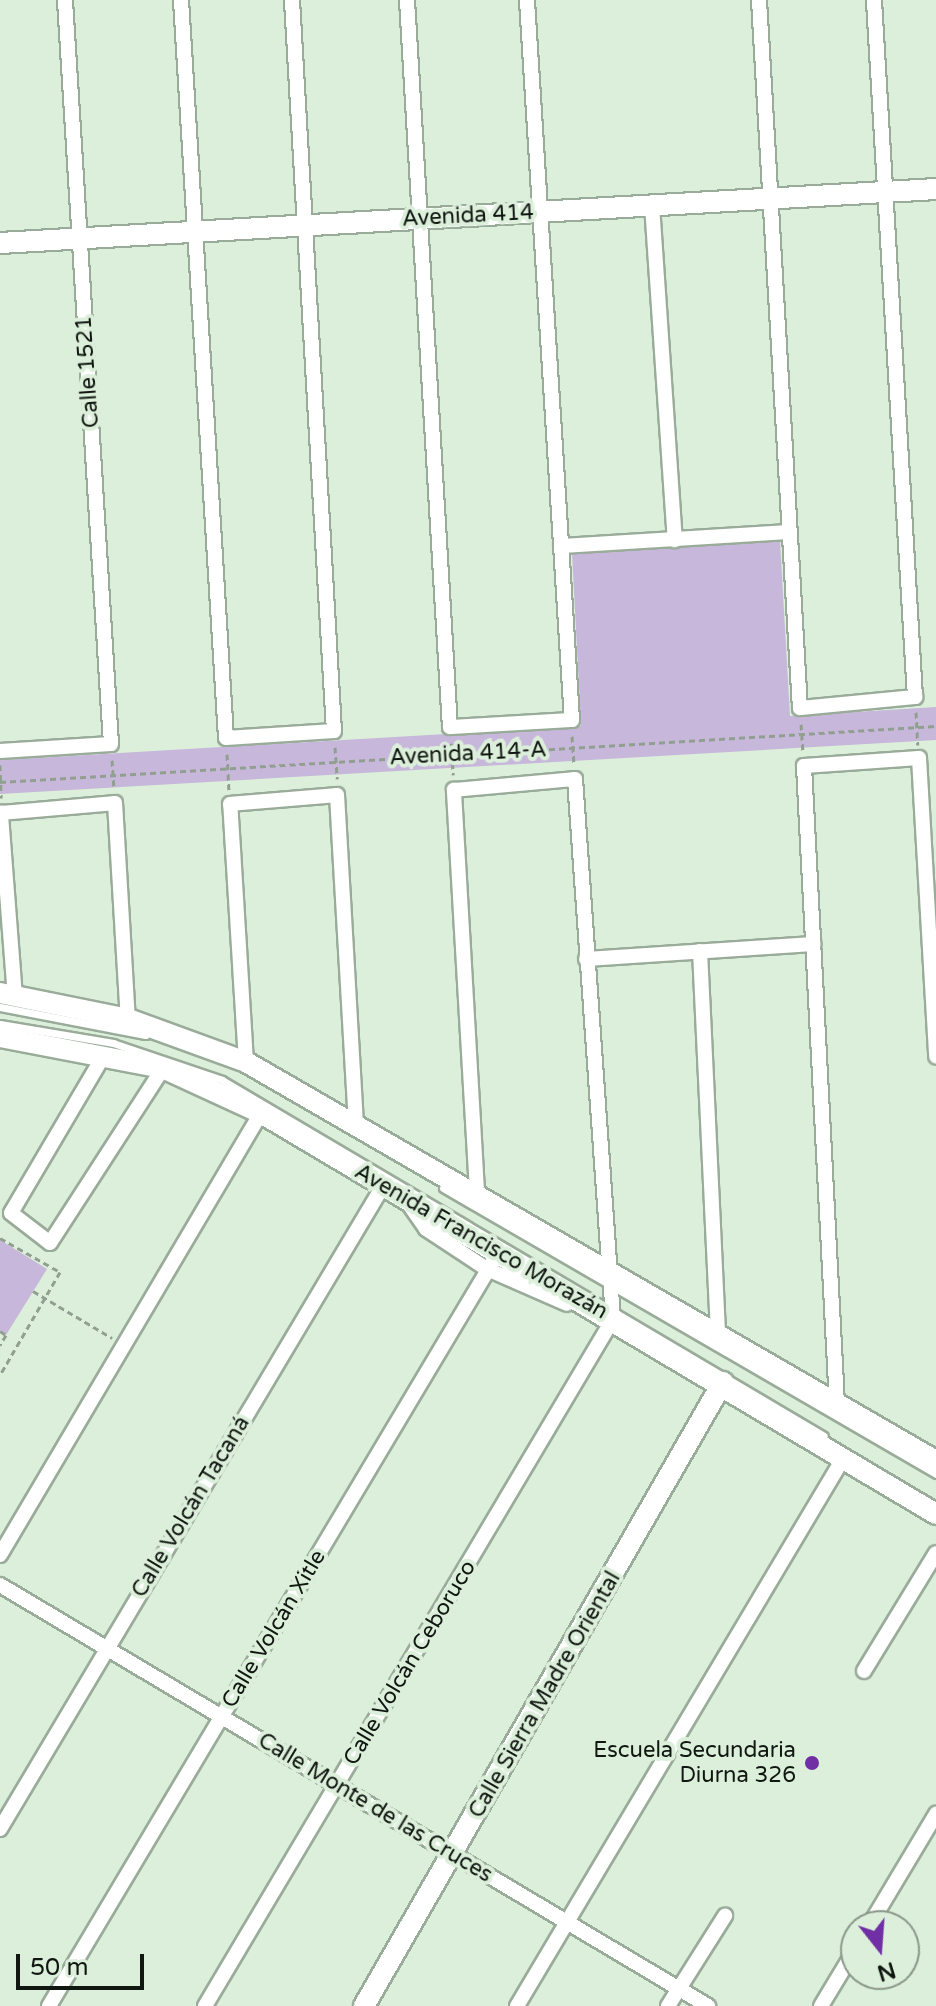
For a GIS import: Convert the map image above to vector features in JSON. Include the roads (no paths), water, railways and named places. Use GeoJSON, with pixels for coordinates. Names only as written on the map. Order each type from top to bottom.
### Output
{"type":"FeatureCollection","features":[{"type":"Feature","properties":{"kind":"street","name":"Calle 1521"},"geometry":{"type":"LineString","coordinates":[[0,751],[111,744],[65,0]]}},
{"type":"Feature","properties":{"kind":"street"},"geometry":{"type":"LineString","coordinates":[[181,0],[226,738],[334,731],[292,0]]}},
{"type":"Feature","properties":{"kind":"street"},"geometry":{"type":"LineString","coordinates":[[407,0],[420,219]]}},
{"type":"Feature","properties":{"kind":"street"},"geometry":{"type":"LineString","coordinates":[[527,0],[561,546],[790,532]]}},
{"type":"Feature","properties":{"kind":"street"},"geometry":{"type":"LineString","coordinates":[[759,0],[800,708],[915,697],[874,0]]}},
{"type":"Feature","properties":{"kind":"street","name":"Avenida 414"},"geometry":{"type":"LineString","coordinates":[[0,243],[936,189]]}},
{"type":"Feature","properties":{"kind":"street"},"geometry":{"type":"LineString","coordinates":[[652,205],[675,540]]}},
{"type":"Feature","properties":{"kind":"street","name":"Avenida 414-A"},"geometry":{"type":"LineString","coordinates":[[420,219],[450,727],[572,720],[561,546]]}},
{"type":"Feature","properties":{"kind":"street"},"geometry":{"type":"LineString","coordinates":[[837,1404],[804,766],[919,758],[936,1057]]}},
{"type":"Feature","properties":{"kind":"street","name":"Avenida 414-A"},"geometry":{"type":"LineString","coordinates":[[477,1191],[454,790],[575,779],[586,959]]}},
{"type":"Feature","properties":{"kind":"street"},"geometry":{"type":"LineString","coordinates":[[246,1062],[230,804],[337,795],[356,1120]]}},
{"type":"Feature","properties":{"kind":"street"},"geometry":{"type":"LineString","coordinates":[[5,999],[1,813],[115,803],[128,1019]]}},
{"type":"Feature","properties":{"kind":"street"},"geometry":{"type":"LineString","coordinates":[[612,1313],[606,1277],[586,959],[814,944]]}},
{"type":"Feature","properties":{"kind":"street"},"geometry":{"type":"LineString","coordinates":[[700,951],[718,1334]]}},
{"type":"Feature","properties":{"kind":"street","name":"Avenida Francisco Morazán"},"geometry":{"type":"LineString","coordinates":[[5,999],[128,1019],[246,1062],[356,1120],[477,1191],[606,1277],[718,1334],[936,1461]]}},
{"type":"Feature","properties":{"kind":"street","name":"Avenida Francisco Morazán"},"geometry":{"type":"LineString","coordinates":[[0,1037],[163,1068],[261,1113],[404,1198],[492,1261],[612,1313],[936,1514]]}},
{"type":"Feature","properties":{"kind":"street"},"geometry":{"type":"LineString","coordinates":[[104,1055],[11,1217],[54,1243],[163,1068]]}},
{"type":"Feature","properties":{"kind":"street"},"geometry":{"type":"LineString","coordinates":[[0,1555],[261,1113]]}},
{"type":"Feature","properties":{"kind":"street","name":"Calle Volcán Tacaná"},"geometry":{"type":"LineString","coordinates":[[0,1829],[383,1186]]}},
{"type":"Feature","properties":{"kind":"street","name":"Calle Volcán Xitle"},"geometry":{"type":"LineString","coordinates":[[49,2006],[492,1261]]}},
{"type":"Feature","properties":{"kind":"street","name":"Calle Volcán Ceboruco"},"geometry":{"type":"LineString","coordinates":[[205,2006],[612,1313]]}},
{"type":"Feature","properties":{"kind":"street","name":"Calle Sierra Madre Oriental"},"geometry":{"type":"LineString","coordinates":[[364,2006],[723,1382]]}},
{"type":"Feature","properties":{"kind":"street"},"geometry":{"type":"LineString","coordinates":[[517,2006],[844,1457]]}},
{"type":"Feature","properties":{"kind":"street"},"geometry":{"type":"LineString","coordinates":[[864,1671],[936,1553]]}},
{"type":"Feature","properties":{"kind":"street","name":"Calle Monte de las Cruces"},"geometry":{"type":"LineString","coordinates":[[0,1585],[105,1650],[338,1783],[708,2006]]}},
{"type":"Feature","properties":{"kind":"street"},"geometry":{"type":"LineString","coordinates":[[879,1910],[936,1814]]}},
{"type":"Feature","properties":{"kind":"street"},"geometry":{"type":"LineString","coordinates":[[668,2006],[725,1916]]}},
{"type":"Feature","properties":{"kind":"street"},"geometry":{"type":"LineString","coordinates":[[821,2006],[840,1975]]}},
{"type":"Feature","properties":{"kind":"lane"},"geometry":{"type":"LineString","coordinates":[[5,999],[122,1029],[231,1065],[606,1277],[936,1474]]}},
{"type":"Feature","properties":{"kind":"lane"},"geometry":{"type":"LineString","coordinates":[[0,1024],[113,1043],[222,1080],[936,1505]]}},
{"type":"Feature","properties":{"kind":"place","name":"Escuela Secundaria Diurna 326"},"geometry":{"type":"Point","coordinates":[812,1763]}}]}
